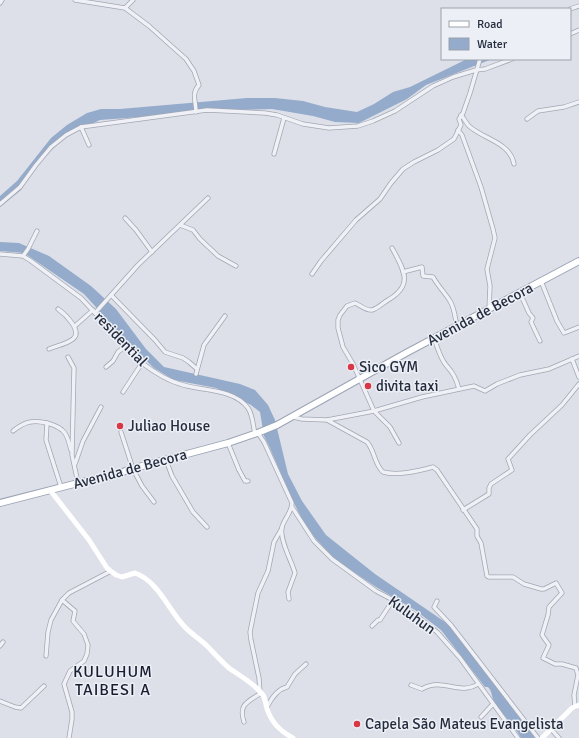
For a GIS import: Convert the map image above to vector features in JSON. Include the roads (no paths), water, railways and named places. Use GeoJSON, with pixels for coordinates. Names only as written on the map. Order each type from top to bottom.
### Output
{"type":"FeatureCollection","features":[{"type":"Feature","properties":{"kind":"main road","name":"Avenida de Becora"},"geometry":{"type":"LineString","coordinates":[[0,503],[111,476],[258,433],[277,425],[456,326],[579,261]]}},
{"type":"Feature","properties":{"kind":"street"},"geometry":{"type":"LineString","coordinates":[[75,0],[125,8],[149,26],[186,59],[194,71],[199,85],[195,90],[194,95],[196,112]]}},
{"type":"Feature","properties":{"kind":"street"},"geometry":{"type":"LineString","coordinates":[[125,8],[133,0]]}},
{"type":"Feature","properties":{"kind":"street"},"geometry":{"type":"LineString","coordinates":[[312,274],[321,261],[356,220],[380,199],[403,169],[438,150],[454,139],[461,125],[459,119],[470,94],[480,60]]}},
{"type":"Feature","properties":{"kind":"street"},"geometry":{"type":"LineString","coordinates":[[0,204],[20,186],[52,147],[66,135],[81,127],[207,110],[265,113],[303,124],[329,128],[358,126],[395,111],[433,86],[453,77],[476,70],[485,69],[509,60]]}},
{"type":"Feature","properties":{"kind":"street"},"geometry":{"type":"LineString","coordinates":[[527,119],[538,111],[564,107],[579,102]]}},
{"type":"Feature","properties":{"kind":"street"},"geometry":{"type":"LineString","coordinates":[[461,115],[469,126],[505,148],[512,156],[514,164]]}},
{"type":"Feature","properties":{"kind":"street"},"geometry":{"type":"LineString","coordinates":[[274,154],[284,118]]}},
{"type":"Feature","properties":{"kind":"street"},"geometry":{"type":"LineString","coordinates":[[81,127],[89,145]]}},
{"type":"Feature","properties":{"kind":"street"},"geometry":{"type":"LineString","coordinates":[[458,130],[462,135],[481,187],[495,238],[487,269],[490,286],[488,310]]}},
{"type":"Feature","properties":{"kind":"street"},"geometry":{"type":"LineString","coordinates":[[75,326],[95,311],[110,297],[138,265],[208,198]]}},
{"type":"Feature","properties":{"kind":"street"},"geometry":{"type":"LineString","coordinates":[[124,218],[136,230],[152,252]]}},
{"type":"Feature","properties":{"kind":"street"},"geometry":{"type":"LineString","coordinates":[[180,225],[193,230],[218,256],[236,266]]}},
{"type":"Feature","properties":{"kind":"street"},"geometry":{"type":"LineString","coordinates":[[23,256],[37,231]]}},
{"type":"Feature","properties":{"kind":"street"},"geometry":{"type":"LineString","coordinates":[[392,248],[403,272],[405,282],[402,290],[394,297],[372,310],[366,309],[355,303],[347,306],[338,320],[338,328],[343,347],[360,379],[374,411],[390,427],[399,443]]}},
{"type":"Feature","properties":{"kind":"street","name":"residential"},"geometry":{"type":"LineString","coordinates":[[0,254],[23,256],[69,288],[82,298],[142,363],[151,370],[170,381],[181,385],[212,390],[240,400],[249,410],[258,433],[264,442],[292,503],[292,507]]}},
{"type":"Feature","properties":{"kind":"street"},"geometry":{"type":"LineString","coordinates":[[403,272],[422,267],[423,276],[433,278],[443,294],[451,302],[456,326]]}},
{"type":"Feature","properties":{"kind":"street"},"geometry":{"type":"LineString","coordinates":[[542,281],[557,320],[564,333],[579,327]]}},
{"type":"Feature","properties":{"kind":"street"},"geometry":{"type":"LineString","coordinates":[[520,293],[529,313],[533,318],[531,322],[540,341]]}},
{"type":"Feature","properties":{"kind":"street"},"geometry":{"type":"LineString","coordinates":[[110,297],[150,335],[165,352],[183,358],[197,371],[204,345],[225,316]]}},
{"type":"Feature","properties":{"kind":"street"},"geometry":{"type":"LineString","coordinates":[[49,349],[73,339],[76,334],[75,326],[58,309]]}},
{"type":"Feature","properties":{"kind":"street"},"geometry":{"type":"LineString","coordinates":[[434,338],[445,364],[455,376],[459,389]]}},
{"type":"Feature","properties":{"kind":"street"},"geometry":{"type":"LineString","coordinates":[[106,367],[112,362],[118,352],[126,346]]}},
{"type":"Feature","properties":{"kind":"street"},"geometry":{"type":"LineString","coordinates":[[292,416],[302,419],[327,420],[374,411],[422,397],[474,386],[485,391],[497,384],[520,375],[548,369],[579,356]]}},
{"type":"Feature","properties":{"kind":"street"},"geometry":{"type":"LineString","coordinates":[[68,357],[74,368],[72,455]]}},
{"type":"Feature","properties":{"kind":"street"},"geometry":{"type":"LineString","coordinates":[[572,359],[579,377]]}},
{"type":"Feature","properties":{"kind":"street"},"geometry":{"type":"LineString","coordinates":[[123,392],[142,363]]}},
{"type":"Feature","properties":{"kind":"street"},"geometry":{"type":"LineString","coordinates":[[463,510],[490,494],[489,488],[491,484],[512,470],[508,459],[530,435],[562,405],[579,384]]}},
{"type":"Feature","properties":{"kind":"street"},"geometry":{"type":"LineString","coordinates":[[74,466],[83,441],[100,407]]}},
{"type":"Feature","properties":{"kind":"street"},"geometry":{"type":"LineString","coordinates":[[327,420],[367,442],[371,447],[378,467],[383,472],[394,473],[418,471],[433,467],[436,468],[477,529],[477,536],[481,543],[487,576],[513,577],[524,584],[541,589],[556,583],[562,593],[549,607],[542,635],[549,645],[543,658],[555,664],[576,668],[578,675],[574,695],[577,706],[572,708],[542,738]]}},
{"type":"Feature","properties":{"kind":"street"},"geometry":{"type":"LineString","coordinates":[[13,431],[31,421],[47,424],[63,430],[72,455],[78,483]]}},
{"type":"Feature","properties":{"kind":"street"},"geometry":{"type":"LineString","coordinates":[[47,424],[46,440],[61,487]]}},
{"type":"Feature","properties":{"kind":"street"},"geometry":{"type":"LineString","coordinates":[[121,432],[133,469],[142,486],[154,502]]}},
{"type":"Feature","properties":{"kind":"street"},"geometry":{"type":"LineString","coordinates":[[228,443],[239,470],[245,481],[248,481]]}},
{"type":"Feature","properties":{"kind":"street"},"geometry":{"type":"LineString","coordinates":[[166,460],[172,476],[193,512],[207,527]]}},
{"type":"Feature","properties":{"kind":"street"},"geometry":{"type":"LineString","coordinates":[[50,490],[73,518],[107,568],[116,575],[122,577],[135,572],[148,580],[190,632],[207,646],[218,659],[264,695],[272,722],[281,731],[292,738]]}},
{"type":"Feature","properties":{"kind":"street"},"geometry":{"type":"LineString","coordinates":[[260,692],[259,678],[250,632],[258,593],[268,571],[274,542],[292,507]]}},
{"type":"Feature","properties":{"kind":"street","name":"Kuluhun"},"geometry":{"type":"LineString","coordinates":[[292,507],[314,541],[332,559],[376,591],[417,616],[437,632],[460,658],[518,738]]}},
{"type":"Feature","properties":{"kind":"street"},"geometry":{"type":"LineString","coordinates":[[282,528],[287,552],[295,574],[288,592],[289,599]]}},
{"type":"Feature","properties":{"kind":"street"},"geometry":{"type":"LineString","coordinates":[[46,656],[50,620],[62,600],[69,593],[111,571]]}},
{"type":"Feature","properties":{"kind":"street"},"geometry":{"type":"LineString","coordinates":[[62,600],[75,611],[73,621],[84,634],[88,645],[87,654],[84,661],[70,671],[64,684],[72,712],[70,738]]}},
{"type":"Feature","properties":{"kind":"street"},"geometry":{"type":"LineString","coordinates":[[372,626],[380,620],[393,600]]}},
{"type":"Feature","properties":{"kind":"street"},"geometry":{"type":"LineString","coordinates":[[437,601],[434,607],[436,610],[451,625],[538,738]]}},
{"type":"Feature","properties":{"kind":"street"},"geometry":{"type":"LineString","coordinates":[[0,646],[3,642]]}},
{"type":"Feature","properties":{"kind":"street"},"geometry":{"type":"LineString","coordinates":[[267,707],[270,700],[282,688],[287,687],[295,674],[306,664]]}},
{"type":"Feature","properties":{"kind":"street"},"geometry":{"type":"LineString","coordinates":[[411,685],[422,689],[429,684],[439,684],[460,688],[474,687],[478,684]]}},
{"type":"Feature","properties":{"kind":"street"},"geometry":{"type":"LineString","coordinates":[[0,701],[21,708],[44,686]]}},
{"type":"Feature","properties":{"kind":"street"},"geometry":{"type":"LineString","coordinates":[[244,722],[241,713],[242,708],[260,692]]}},
{"type":"Feature","properties":{"kind":"street"},"geometry":{"type":"LineString","coordinates":[[481,717],[494,704]]}},
{"type":"Feature","properties":{"kind":"street"},"geometry":{"type":"LineString","coordinates":[[548,738],[549,730]]}},
{"type":"Feature","properties":{"kind":"street"},"geometry":{"type":"LineString","coordinates":[[549,730],[558,738]]}},
{"type":"Feature","properties":{"kind":"water"},"geometry":{"type":"Polygon","coordinates":[[[465,60],[489,60],[426,85],[407,99],[359,123],[335,122],[313,116],[272,109],[235,110],[100,120],[68,135],[60,141],[35,168],[21,190],[0,207],[0,196],[17,181],[51,138],[67,125],[87,113],[101,109],[120,109],[247,98],[275,98],[303,101],[325,107],[357,112],[374,104],[393,92],[410,87],[465,60]]]}},
{"type":"Feature","properties":{"kind":"water"},"geometry":{"type":"Polygon","coordinates":[[[0,242],[19,243],[49,256],[91,286],[116,309],[146,349],[164,367],[240,384],[255,390],[268,405],[275,420],[288,474],[302,501],[326,535],[375,574],[453,629],[535,738],[521,738],[497,706],[490,689],[485,687],[441,630],[415,610],[376,587],[335,559],[315,538],[302,519],[292,499],[264,436],[260,412],[251,405],[216,388],[174,380],[154,368],[134,349],[84,294],[24,253],[0,251],[0,242]]]}},
{"type":"Feature","properties":{"kind":"place","name":"Sico GYM"},"geometry":{"type":"Point","coordinates":[351,367]}},
{"type":"Feature","properties":{"kind":"place","name":"divita taxi"},"geometry":{"type":"Point","coordinates":[368,386]}},
{"type":"Feature","properties":{"kind":"place","name":"Juliao House"},"geometry":{"type":"Point","coordinates":[120,426]}},
{"type":"Feature","properties":{"kind":"place","name":"Capela São Mateus Evangelista"},"geometry":{"type":"Point","coordinates":[357,724]}},
{"type":"Feature","properties":{"kind":"district","name":"KULUHUM TAIBESI A"},"geometry":{"type":"Point","coordinates":[113,680]}}]}
